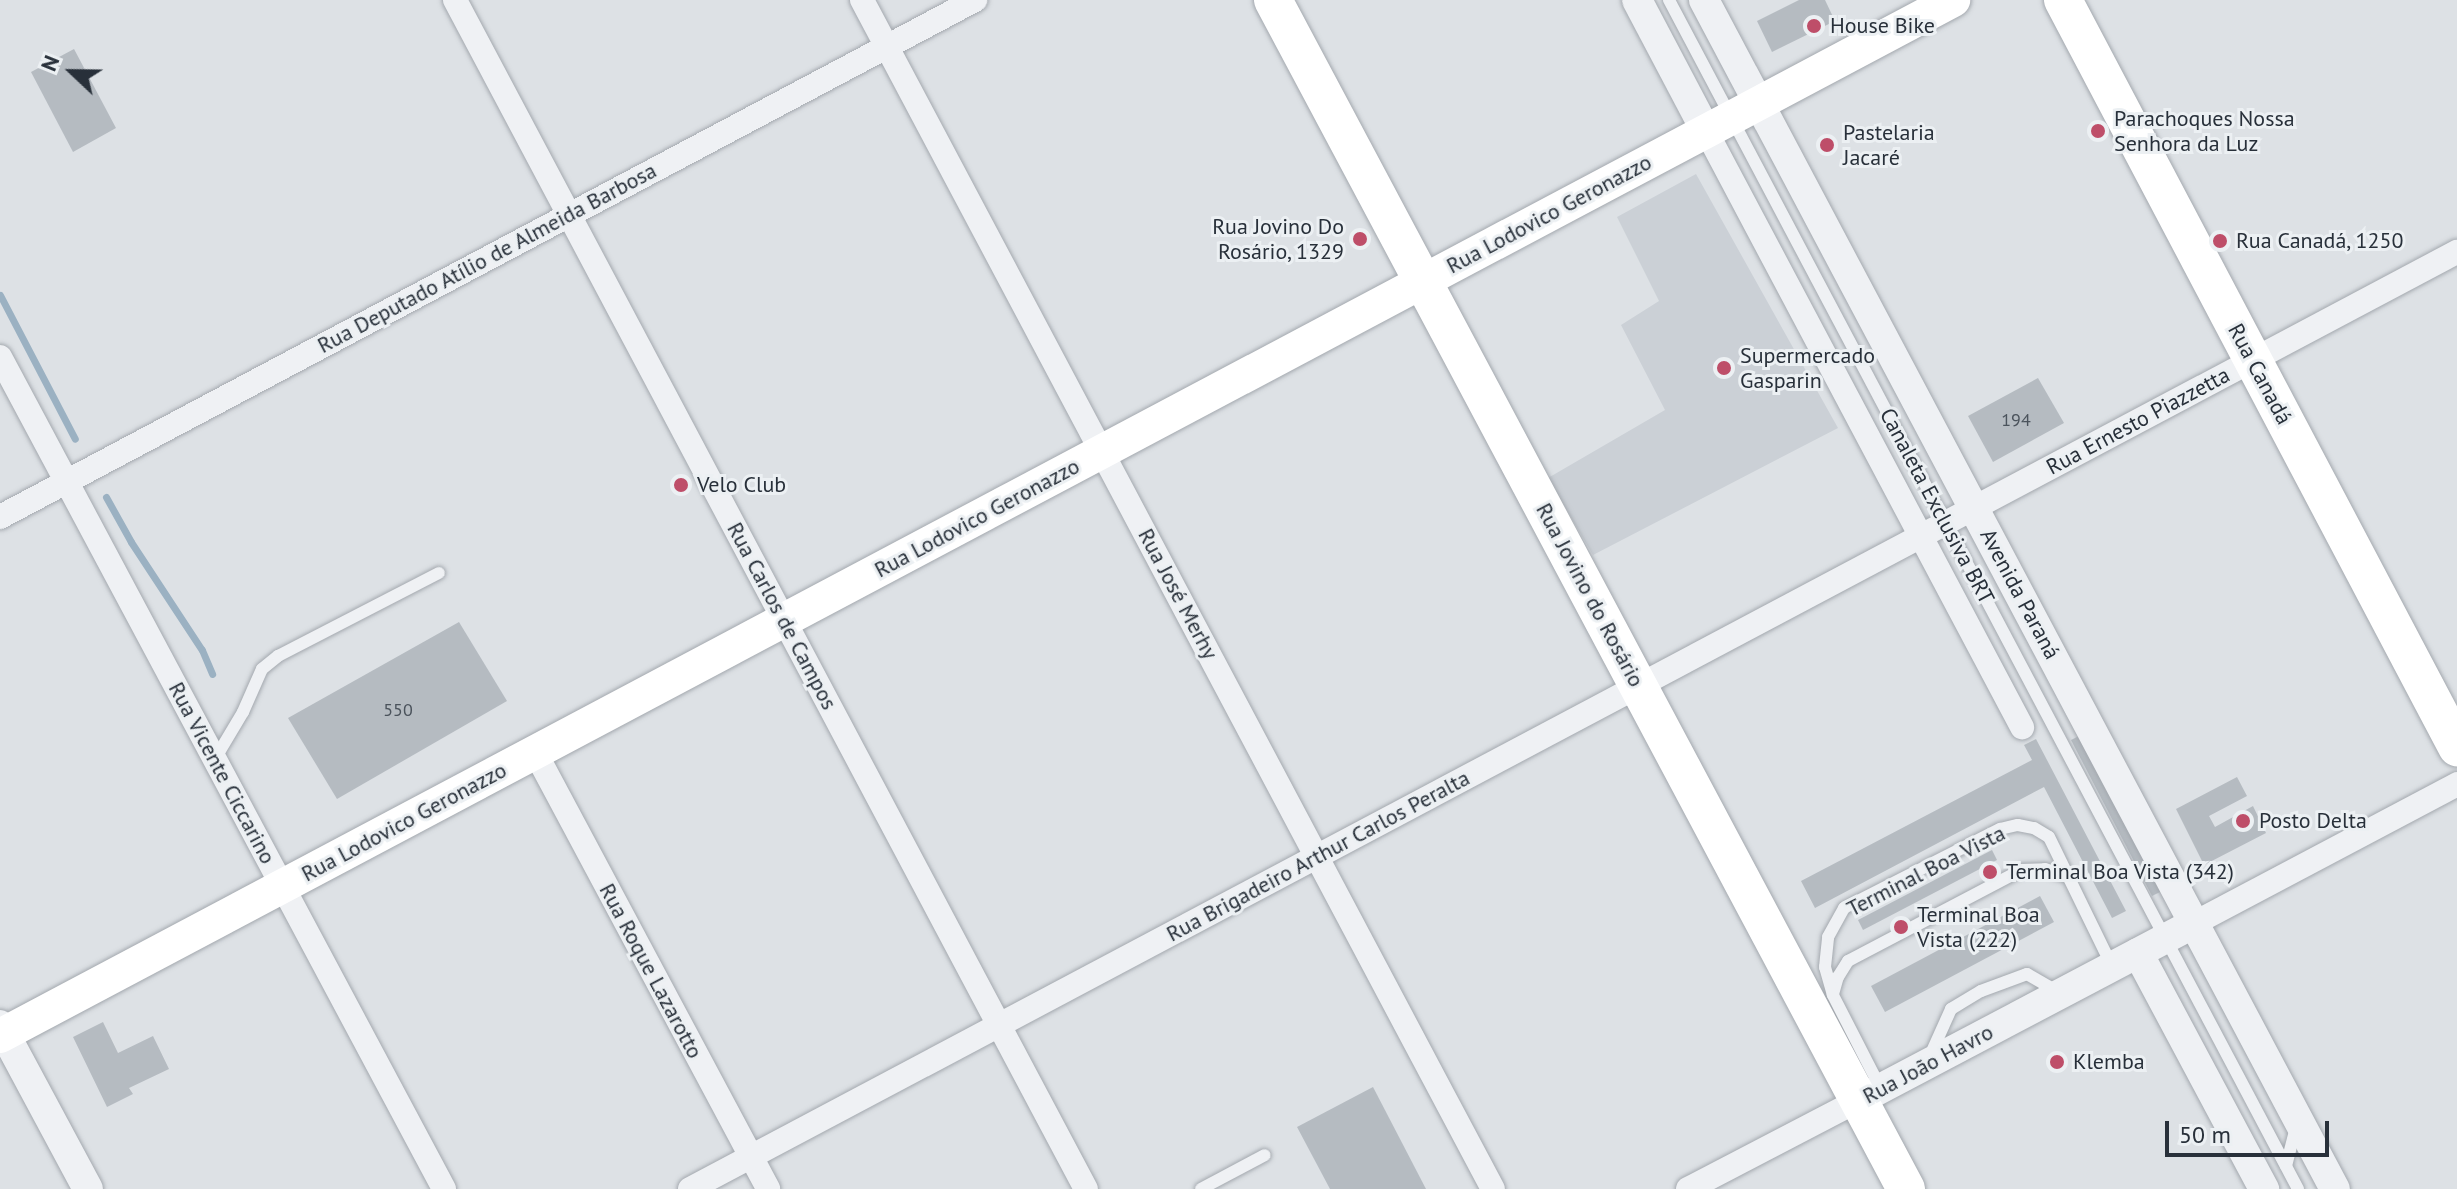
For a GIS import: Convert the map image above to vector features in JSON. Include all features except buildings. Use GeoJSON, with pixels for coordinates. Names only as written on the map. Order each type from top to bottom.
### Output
{"type":"FeatureCollection","features":[{"type":"Feature","properties":{"kind":"main road","name":"Rua Jovino do Rosário"},"geometry":{"type":"LineString","coordinates":[[1273,0],[1638,686],[1870,1095],[1906,1189]]}},
{"type":"Feature","properties":{"kind":"main road","name":"Rua Lodovico Geronazzo"},"geometry":{"type":"LineString","coordinates":[[2,1031],[282,886],[1953,0]]}},
{"type":"Feature","properties":{"kind":"main road","name":"Rua Canadá"},"geometry":{"type":"LineString","coordinates":[[2063,0],[2457,747]]}},
{"type":"Feature","properties":{"kind":"street","name":"Rua Carlos de Campos"},"geometry":{"type":"LineString","coordinates":[[455,0],[1086,1189]]}},
{"type":"Feature","properties":{"kind":"street","name":"Rua José Merhy"},"geometry":{"type":"LineString","coordinates":[[862,0],[1493,1189]]}},
{"type":"Feature","properties":{"kind":"street","name":"Rua Deputado Atílio de Almeida Barbosa"},"geometry":{"type":"LineString","coordinates":[[0,517],[975,0]]}},
{"type":"Feature","properties":{"kind":"street","name":"Avenida Paraná"},"geometry":{"type":"LineString","coordinates":[[1637,0],[1732,117],[1974,508],[2335,1189]]}},
{"type":"Feature","properties":{"kind":"street","name":"Avenida Paraná"},"geometry":{"type":"LineString","coordinates":[[1704,0],[1732,117],[1922,536],[2022,727]]}},
{"type":"Feature","properties":{"kind":"street","name":"Rua Ernesto Piazzetta"},"geometry":{"type":"LineString","coordinates":[[1946,523],[2457,252]]}},
{"type":"Feature","properties":{"kind":"street","name":"Rua Vicente Ciccarino"},"geometry":{"type":"LineString","coordinates":[[0,357],[444,1189]]}},
{"type":"Feature","properties":{"kind":"street","name":"Rua Brigadeiro Arthur Carlos Peralta"},"geometry":{"type":"LineString","coordinates":[[690,1189],[1946,523]]}},
{"type":"Feature","properties":{"kind":"street","name":"Rua Roque Lazarotto"},"geometry":{"type":"LineString","coordinates":[[535,752],[768,1189]]}},
{"type":"Feature","properties":{"kind":"street"},"geometry":{"type":"LineString","coordinates":[[2195,923],[2457,784]]}},
{"type":"Feature","properties":{"kind":"street","name":"Rua João Havro"},"geometry":{"type":"LineString","coordinates":[[1688,1189],[2195,923]]}},
{"type":"Feature","properties":{"kind":"street"},"geometry":{"type":"LineString","coordinates":[[2125,959],[2264,1189]]}},
{"type":"Feature","properties":{"kind":"street"},"geometry":{"type":"LineString","coordinates":[[2,1031],[88,1189]]}},
{"type":"Feature","properties":{"kind":"lane","name":"Canaleta Exclusiva BRT"},"geometry":{"type":"LineString","coordinates":[[1669,0],[2166,937]]}},
{"type":"Feature","properties":{"kind":"lane"},"geometry":{"type":"LineString","coordinates":[[215,759],[243,712],[262,669],[278,656],[439,573]]}},
{"type":"Feature","properties":{"kind":"lane","name":"Terminal Boa Vista"},"geometry":{"type":"LineString","coordinates":[[1870,1095],[1825,967],[1828,937],[1844,908],[2000,829],[2018,825],[2034,828],[2049,837],[2068,877],[2125,959]]}},
{"type":"Feature","properties":{"kind":"lane","name":"Terminal Boa Vista"},"geometry":{"type":"LineString","coordinates":[[1833,995],[1838,977],[1848,961],[2021,870],[2045,869],[2068,877]]}},
{"type":"Feature","properties":{"kind":"lane"},"geometry":{"type":"LineString","coordinates":[[2166,937],[2298,1189]]}},
{"type":"Feature","properties":{"kind":"lane"},"geometry":{"type":"LineString","coordinates":[[2286,1166],[2298,1117]]}},
{"type":"Feature","properties":{"kind":"lane"},"geometry":{"type":"LineString","coordinates":[[1201,1189],[1265,1155]]}},
{"type":"Feature","properties":{"kind":"shaded area","name":"Supermercado Gasparin"},"geometry":{"type":"Polygon","coordinates":[[[1696,174],[1838,428],[1593,555],[1548,478],[1665,410],[1621,325],[1659,301],[1617,217],[1696,174]]]}},
{"type":"Feature","properties":{"kind":"waterway"},"geometry":{"type":"LineString","coordinates":[[0,295],[75,439]]}},
{"type":"Feature","properties":{"kind":"waterway"},"geometry":{"type":"LineString","coordinates":[[106,497],[131,542],[202,650],[212,674]]}},
{"type":"Feature","properties":{"kind":"place","name":"House Bike"},"geometry":{"type":"Point","coordinates":[1814,26]}},
{"type":"Feature","properties":{"kind":"place","name":"Parachoques Nossa Senhora da Luz"},"geometry":{"type":"Point","coordinates":[2098,131]}},
{"type":"Feature","properties":{"kind":"place","name":"Pastelaria Jacaré"},"geometry":{"type":"Point","coordinates":[1827,145]}},
{"type":"Feature","properties":{"kind":"place","name":"Rua Jovino Do Rosário, 1329"},"geometry":{"type":"Point","coordinates":[1360,239]}},
{"type":"Feature","properties":{"kind":"place","name":"Rua Canadá, 1250"},"geometry":{"type":"Point","coordinates":[2220,241]}},
{"type":"Feature","properties":{"kind":"place","name":"Supermercado Gasparin"},"geometry":{"type":"Point","coordinates":[1724,368]}},
{"type":"Feature","properties":{"kind":"place","name":"Velo Club"},"geometry":{"type":"Point","coordinates":[681,485]}},
{"type":"Feature","properties":{"kind":"place","name":"Posto Delta"},"geometry":{"type":"Point","coordinates":[2243,821]}},
{"type":"Feature","properties":{"kind":"place","name":"Terminal Boa Vista (342)"},"geometry":{"type":"Point","coordinates":[1990,872]}},
{"type":"Feature","properties":{"kind":"place","name":"Terminal Boa Vista (222)"},"geometry":{"type":"Point","coordinates":[1901,927]}},
{"type":"Feature","properties":{"kind":"place","name":"Klemba"},"geometry":{"type":"Point","coordinates":[2057,1062]}}]}
